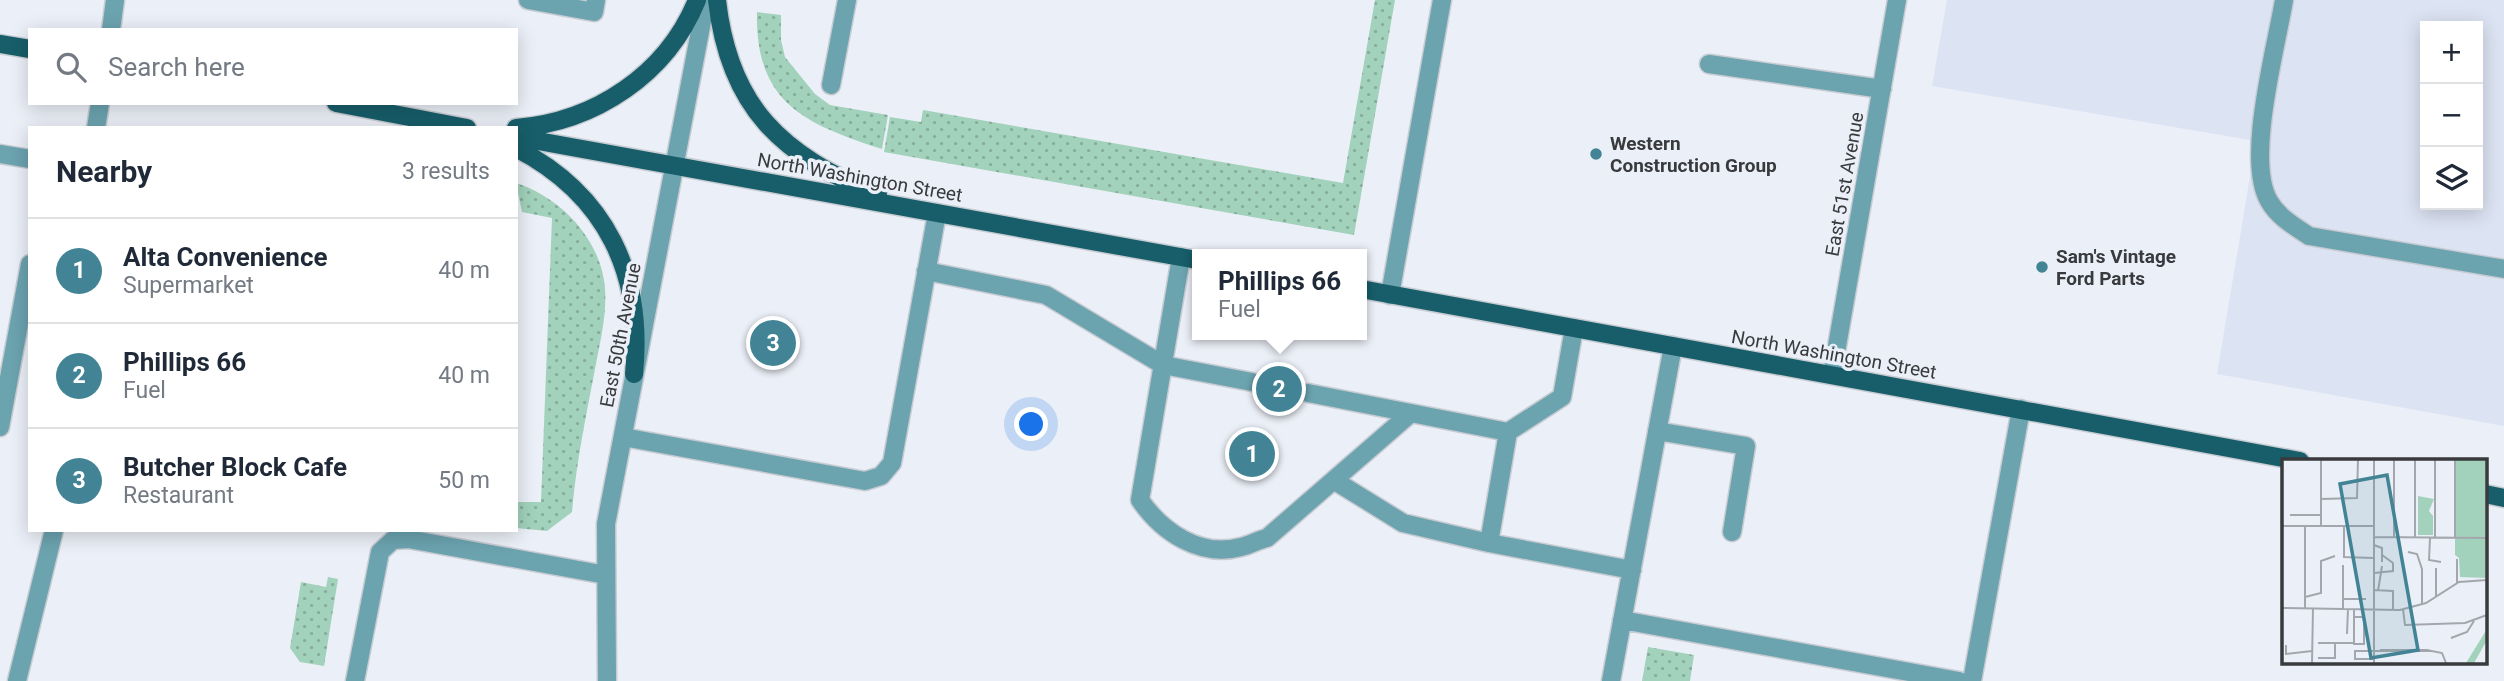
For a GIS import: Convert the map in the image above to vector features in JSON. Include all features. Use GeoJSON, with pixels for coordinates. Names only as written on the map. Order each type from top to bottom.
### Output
{"type":"FeatureCollection","features":[{"type":"Feature","properties":{"kind":"main road"},"geometry":{"type":"LineString","coordinates":[[518,128],[557,122],[581,114],[627,89],[664,55],[697,0]]}},
{"type":"Feature","properties":{"kind":"main road"},"geometry":{"type":"LineString","coordinates":[[717,0],[725,47],[734,70],[753,107],[775,133],[813,165],[907,207]]}},
{"type":"Feature","properties":{"kind":"main road"},"geometry":{"type":"LineString","coordinates":[[0,44],[28,49]]}},
{"type":"Feature","properties":{"kind":"main road"},"geometry":{"type":"LineString","coordinates":[[346,105],[457,126]]}},
{"type":"Feature","properties":{"kind":"main road","name":"North Washington Street"},"geometry":{"type":"LineString","coordinates":[[518,137],[1189,258]]}},
{"type":"Feature","properties":{"kind":"main road"},"geometry":{"type":"LineString","coordinates":[[518,149],[555,171],[590,205],[616,247],[626,269],[637,317],[634,374]]}},
{"type":"Feature","properties":{"kind":"main road","name":"North Washington Street"},"geometry":{"type":"LineString","coordinates":[[1367,290],[2294,459]]}},
{"type":"Feature","properties":{"kind":"main road"},"geometry":{"type":"LineString","coordinates":[[2486,494],[2504,498]]}},
{"type":"Feature","properties":{"kind":"street"},"geometry":{"type":"LineString","coordinates":[[111,28],[116,0]]}},
{"type":"Feature","properties":{"kind":"street"},"geometry":{"type":"LineString","coordinates":[[528,0],[594,12],[596,0]]}},
{"type":"Feature","properties":{"kind":"street","name":"East 50th Avenue"},"geometry":{"type":"LineString","coordinates":[[607,681],[606,524],[706,0]]}},
{"type":"Feature","properties":{"kind":"street"},"geometry":{"type":"LineString","coordinates":[[831,85],[847,0]]}},
{"type":"Feature","properties":{"kind":"street"},"geometry":{"type":"LineString","coordinates":[[1390,295],[1442,0]]}},
{"type":"Feature","properties":{"kind":"street","name":"East 51st Avenue"},"geometry":{"type":"LineString","coordinates":[[1832,374],[1897,0]]}},
{"type":"Feature","properties":{"kind":"street"},"geometry":{"type":"LineString","coordinates":[[2284,0],[2259,149],[2259,176],[2269,201],[2286,221],[2309,236],[2504,269]]}},
{"type":"Feature","properties":{"kind":"street"},"geometry":{"type":"LineString","coordinates":[[1709,64],[1882,89]]}},
{"type":"Feature","properties":{"kind":"street"},"geometry":{"type":"LineString","coordinates":[[96,126],[100,105]]}},
{"type":"Feature","properties":{"kind":"street"},"geometry":{"type":"LineString","coordinates":[[0,154],[28,159]]}},
{"type":"Feature","properties":{"kind":"street"},"geometry":{"type":"LineString","coordinates":[[623,437],[865,481],[881,476],[892,463],[937,213]]}},
{"type":"Feature","properties":{"kind":"street"},"geometry":{"type":"LineString","coordinates":[[1189,258],[1163,365],[1140,500],[1165,529],[1185,541],[1207,548],[1238,548],[1267,538],[1411,413]]}},
{"type":"Feature","properties":{"kind":"street"},"geometry":{"type":"LineString","coordinates":[[926,271],[1046,295],[1163,365],[1252,382]]}},
{"type":"Feature","properties":{"kind":"street"},"geometry":{"type":"LineString","coordinates":[[0,427],[28,275]]}},
{"type":"Feature","properties":{"kind":"street"},"geometry":{"type":"LineString","coordinates":[[1308,393],[1508,432],[1562,397],[1574,328]]}},
{"type":"Feature","properties":{"kind":"street"},"geometry":{"type":"LineString","coordinates":[[1611,681],[1673,346]]}},
{"type":"Feature","properties":{"kind":"street"},"geometry":{"type":"LineString","coordinates":[[1972,681],[2021,410]]}},
{"type":"Feature","properties":{"kind":"street"},"geometry":{"type":"LineString","coordinates":[[1657,431],[1746,446],[1732,532]]}},
{"type":"Feature","properties":{"kind":"street"},"geometry":{"type":"LineString","coordinates":[[1489,543],[1508,432]]}},
{"type":"Feature","properties":{"kind":"street"},"geometry":{"type":"LineString","coordinates":[[1335,481],[1403,523],[1489,543],[1632,570]]}},
{"type":"Feature","properties":{"kind":"street"},"geometry":{"type":"LineString","coordinates":[[17,681],[54,532]]}},
{"type":"Feature","properties":{"kind":"street"},"geometry":{"type":"LineString","coordinates":[[355,681],[380,552],[393,540],[408,539],[606,575]]}},
{"type":"Feature","properties":{"kind":"street"},"geometry":{"type":"LineString","coordinates":[[1622,620],[1959,681]]}},
{"type":"Feature","properties":{"kind":"shaded area"},"geometry":{"type":"Polygon","coordinates":[[[1947,0],[2504,0],[2504,426],[2217,374],[2256,141],[1932,86],[1947,0]]]}},
{"type":"Feature","properties":{"kind":"green space"},"geometry":{"type":"Polygon","coordinates":[[[1375,0],[1395,0],[1354,235],[884,152],[890,117],[921,122],[923,110],[1343,183],[1375,0]]]}},
{"type":"Feature","properties":{"kind":"green space"},"geometry":{"type":"Polygon","coordinates":[[[757,12],[781,15],[781,40],[785,57],[815,94],[830,105],[888,115],[882,149],[830,130],[790,106],[765,69],[759,43],[757,12]]]}},
{"type":"Feature","properties":{"kind":"green space"},"geometry":{"type":"Polygon","coordinates":[[[518,184],[549,199],[563,210],[576,223],[596,253],[605,288],[603,328],[582,440],[572,512],[547,531],[518,528],[518,502],[541,502],[552,218],[522,212],[518,184]]]}},
{"type":"Feature","properties":{"kind":"green space"},"geometry":{"type":"Polygon","coordinates":[[[328,577],[338,579],[324,666],[300,662],[290,648],[301,582],[326,587],[328,577]]]}},
{"type":"Feature","properties":{"kind":"green space"},"geometry":{"type":"Polygon","coordinates":[[[1648,647],[1694,655],[1690,681],[1642,681],[1648,647]]]}},
{"type":"Feature","properties":{"kind":"tunnel"},"geometry":{"type":"LineString","coordinates":[[1252,382],[1308,393]]}},
{"type":"Feature","properties":{"kind":"place","name":"Western Construction Group"},"geometry":{"type":"Point","coordinates":[1596,154]}},
{"type":"Feature","properties":{"kind":"place","name":"Sam's Vintage Ford Parts"},"geometry":{"type":"Point","coordinates":[2042,267]}},
{"type":"Feature","properties":{"kind":"place","name":"Butcher Block Cafe"},"geometry":{"type":"Point","coordinates":[773,343]}},
{"type":"Feature","properties":{"kind":"place","name":"Phillips 66"},"geometry":{"type":"Point","coordinates":[1279,389]}},
{"type":"Feature","properties":{"kind":"place","name":"Alta Convenience"},"geometry":{"type":"Point","coordinates":[1252,454]}}]}
